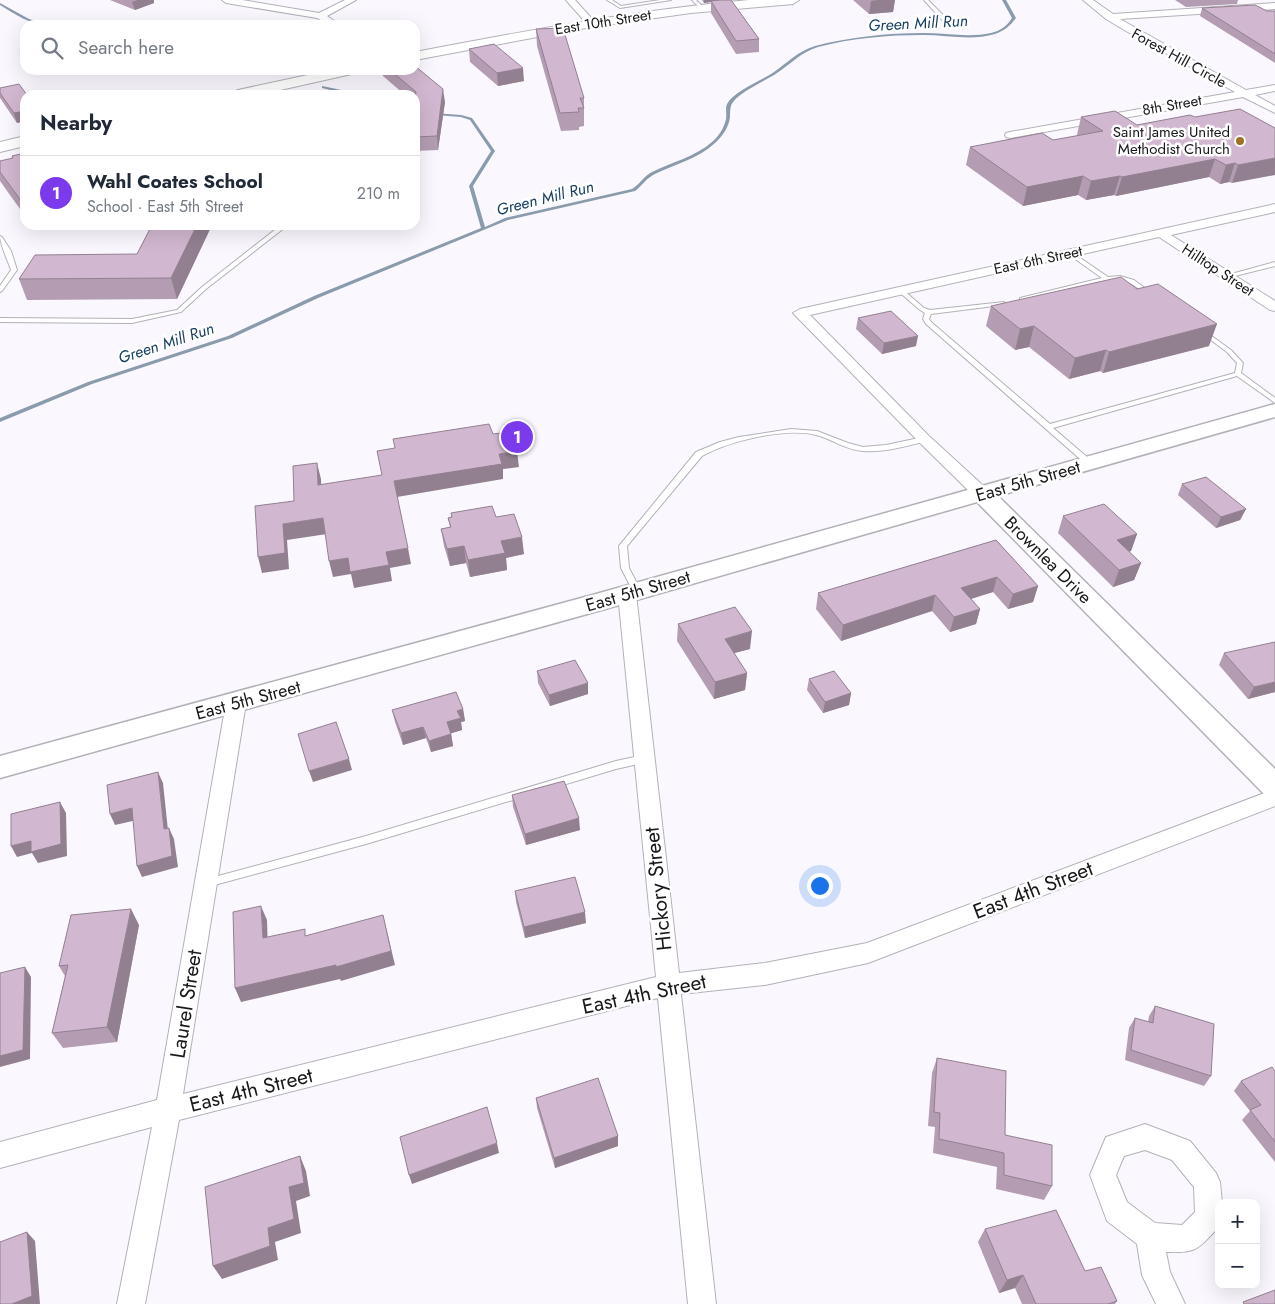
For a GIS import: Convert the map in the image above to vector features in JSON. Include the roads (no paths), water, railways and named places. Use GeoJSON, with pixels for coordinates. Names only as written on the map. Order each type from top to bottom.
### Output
{"type":"FeatureCollection","features":[{"type":"Feature","properties":{"kind":"main road","name":"East 10th Street"},"geometry":{"type":"LineString","coordinates":[[420,55],[591,23],[671,4],[793,0]]}},
{"type":"Feature","properties":{"kind":"main road"},"geometry":{"type":"LineString","coordinates":[[261,90],[328,75]]}},
{"type":"Feature","properties":{"kind":"main road"},"geometry":{"type":"LineString","coordinates":[[0,147],[20,142]]}},
{"type":"Feature","properties":{"kind":"main road","name":"East 5th Street"},"geometry":{"type":"LineString","coordinates":[[0,767],[236,703],[1275,410]]}},
{"type":"Feature","properties":{"kind":"main road","name":"Brownlea Drive"},"geometry":{"type":"LineString","coordinates":[[982,494],[1275,787]]}},
{"type":"Feature","properties":{"kind":"street"},"geometry":{"type":"LineString","coordinates":[[226,0],[320,16],[327,20]]}},
{"type":"Feature","properties":{"kind":"street"},"geometry":{"type":"LineString","coordinates":[[320,16],[352,0]]}},
{"type":"Feature","properties":{"kind":"street"},"geometry":{"type":"LineString","coordinates":[[570,0],[591,23]]}},
{"type":"Feature","properties":{"kind":"street","name":"Forest Hill Circle"},"geometry":{"type":"LineString","coordinates":[[1087,0],[1109,17],[1275,110]]}},
{"type":"Feature","properties":{"kind":"street"},"geometry":{"type":"LineString","coordinates":[[1109,17],[1275,6]]}},
{"type":"Feature","properties":{"kind":"street","name":"8th Street"},"geometry":{"type":"LineString","coordinates":[[1010,135],[1240,92],[1275,88]]}},
{"type":"Feature","properties":{"kind":"street","name":"East 6th Street"},"geometry":{"type":"LineString","coordinates":[[800,313],[1275,208]]}},
{"type":"Feature","properties":{"kind":"street","name":"Hilltop Street"},"geometry":{"type":"LineString","coordinates":[[1162,234],[1275,307]]}},
{"type":"Feature","properties":{"kind":"street","name":"Brownlea Drive"},"geometry":{"type":"LineString","coordinates":[[800,313],[924,439],[982,494]]}},
{"type":"Feature","properties":{"kind":"street","name":"Hickory Street"},"geometry":{"type":"LineString","coordinates":[[632,592],[645,759],[702,1304]]}},
{"type":"Feature","properties":{"kind":"street","name":"Laurel Street"},"geometry":{"type":"LineString","coordinates":[[131,1304],[168,1110],[236,703]]}},
{"type":"Feature","properties":{"kind":"street","name":"East 4th Street"},"geometry":{"type":"LineString","coordinates":[[0,1155],[168,1110],[668,985],[765,974],[868,953],[1275,797]]}},
{"type":"Feature","properties":{"kind":"street"},"geometry":{"type":"LineString","coordinates":[[1150,1237],[1156,1275],[1171,1304]]}},
{"type":"Feature","properties":{"kind":"lane"},"geometry":{"type":"LineString","coordinates":[[609,0],[620,7],[671,4]]}},
{"type":"Feature","properties":{"kind":"lane"},"geometry":{"type":"LineString","coordinates":[[926,0],[948,22]]}},
{"type":"Feature","properties":{"kind":"lane"},"geometry":{"type":"LineString","coordinates":[[0,320],[132,321],[179,311],[204,288],[279,230]]}},
{"type":"Feature","properties":{"kind":"lane"},"geometry":{"type":"LineString","coordinates":[[0,238],[8,250],[14,270],[0,290]]}},
{"type":"Feature","properties":{"kind":"lane"},"geometry":{"type":"LineString","coordinates":[[1070,253],[1107,279]]}},
{"type":"Feature","properties":{"kind":"lane"},"geometry":{"type":"LineString","coordinates":[[1227,276],[1275,264]]}},
{"type":"Feature","properties":{"kind":"lane"},"geometry":{"type":"LineString","coordinates":[[1017,300],[1107,279],[1120,278],[1132,281],[1156,298]]}},
{"type":"Feature","properties":{"kind":"lane"},"geometry":{"type":"LineString","coordinates":[[900,290],[922,309],[930,312],[990,306],[1008,302]]}},
{"type":"Feature","properties":{"kind":"lane"},"geometry":{"type":"LineString","coordinates":[[930,312],[926,319],[928,324],[1090,463]]}},
{"type":"Feature","properties":{"kind":"lane"},"geometry":{"type":"LineString","coordinates":[[1196,326],[1229,351],[1240,363],[1238,374]]}},
{"type":"Feature","properties":{"kind":"lane"},"geometry":{"type":"LineString","coordinates":[[1048,427],[1238,374]]}},
{"type":"Feature","properties":{"kind":"lane"},"geometry":{"type":"LineString","coordinates":[[1238,374],[1275,401]]}},
{"type":"Feature","properties":{"kind":"lane"},"geometry":{"type":"LineString","coordinates":[[632,592],[625,568],[623,546],[699,454],[709,447],[736,440],[784,432],[816,433],[848,446],[862,449],[879,448],[924,439]]}},
{"type":"Feature","properties":{"kind":"lane"},"geometry":{"type":"LineString","coordinates":[[206,884],[357,842],[616,765],[645,759]]}},
{"type":"Feature","properties":{"kind":"waterway","name":"Green Mill Run"},"geometry":{"type":"LineString","coordinates":[[483,229],[507,219],[633,190],[650,175],[704,150],[714,142],[723,132],[728,120],[729,105],[734,99],[745,90],[775,73],[806,50],[853,39],[883,36],[925,34],[974,36],[994,33],[1006,27],[1014,18],[1004,0]]}},
{"type":"Feature","properties":{"kind":"waterway"},"geometry":{"type":"LineString","coordinates":[[0,4],[28,20]]}},
{"type":"Feature","properties":{"kind":"waterway"},"geometry":{"type":"LineString","coordinates":[[323,87],[336,90]]}},
{"type":"Feature","properties":{"kind":"waterway"},"geometry":{"type":"LineString","coordinates":[[435,114],[461,116],[471,119],[493,151],[471,186],[483,229]]}},
{"type":"Feature","properties":{"kind":"waterway","name":"Green Mill Run"},"geometry":{"type":"LineString","coordinates":[[0,420],[90,383],[230,337],[316,297],[483,229]]}},
{"type":"Feature","properties":{"kind":"place","name":"Saint James United Methodist Church"},"geometry":{"type":"Point","coordinates":[1240,141]}},
{"type":"Feature","properties":{"kind":"place","name":"Wahl Coates School"},"geometry":{"type":"Point","coordinates":[517,437]}}]}
